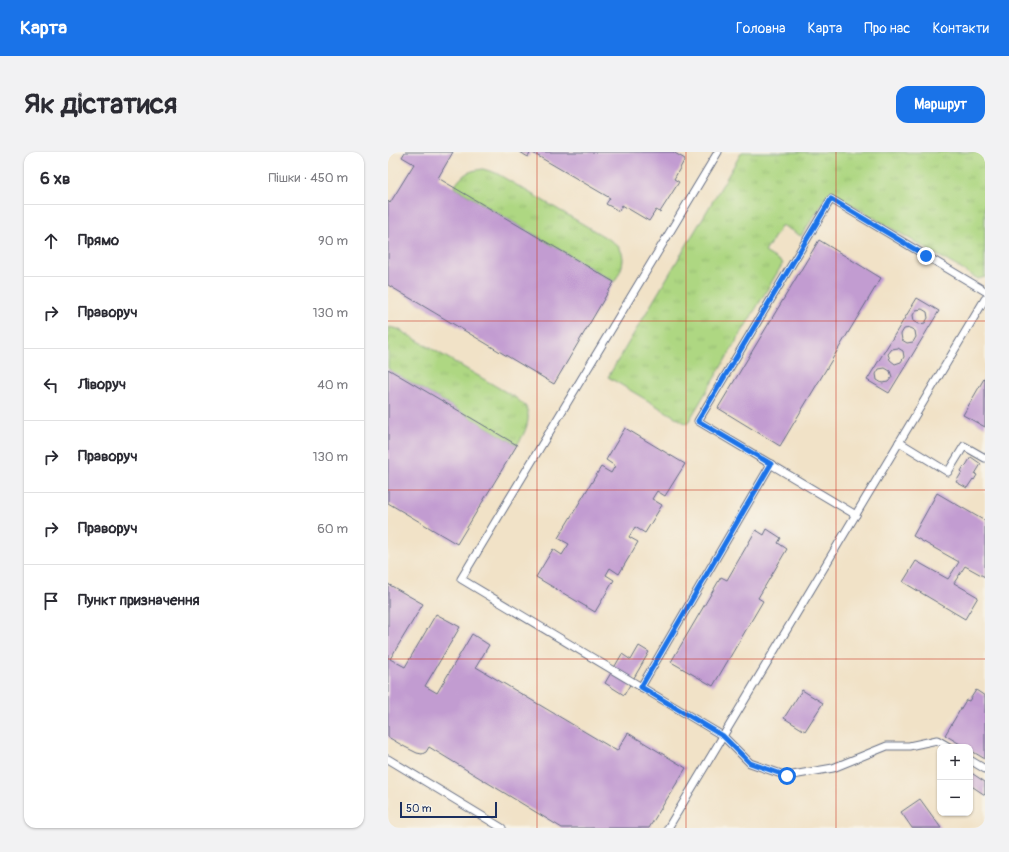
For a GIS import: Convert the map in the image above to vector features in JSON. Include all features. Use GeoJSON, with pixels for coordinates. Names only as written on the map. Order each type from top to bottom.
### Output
{"type":"FeatureCollection","features":[{"type":"Feature","properties":{"kind":"lane"},"geometry":{"type":"LineString","coordinates":[[718,152],[461,579],[723,736],[750,763],[787,776],[833,768],[887,746],[910,746],[937,740],[944,744]]}},
{"type":"Feature","properties":{"kind":"lane"},"geometry":{"type":"LineString","coordinates":[[856,515],[698,421],[831,199],[985,291]]}},
{"type":"Feature","properties":{"kind":"lane"},"geometry":{"type":"LineString","coordinates":[[668,828],[985,299]]}},
{"type":"Feature","properties":{"kind":"lane"},"geometry":{"type":"LineString","coordinates":[[899,442],[948,472],[964,446],[985,458]]}},
{"type":"Feature","properties":{"kind":"lane"},"geometry":{"type":"LineString","coordinates":[[641,687],[771,464]]}},
{"type":"Feature","properties":{"kind":"lane"},"geometry":{"type":"LineString","coordinates":[[388,759],[502,828]]}},
{"type":"Feature","properties":{"kind":"lane"},"geometry":{"type":"LineString","coordinates":[[973,762],[985,769]]}},
{"type":"Feature","properties":{"kind":"green space"},"geometry":{"type":"Polygon","coordinates":[[[742,152],[985,152],[985,277],[978,279],[830,192],[801,236],[782,225],[765,252],[783,263],[687,424],[608,377],[742,152]]]}},
{"type":"Feature","properties":{"kind":"green space"},"geometry":{"type":"Polygon","coordinates":[[[483,169],[496,173],[617,245],[622,253],[623,262],[614,282],[454,187],[466,174],[483,169]]]}},
{"type":"Feature","properties":{"kind":"green space"},"geometry":{"type":"Polygon","coordinates":[[[388,327],[398,329],[516,398],[524,405],[528,412],[528,422],[525,432],[517,445],[388,369],[388,327]]]}},
{"type":"Feature","properties":{"kind":"building"},"geometry":{"type":"Polygon","coordinates":[[[405,152],[453,152],[438,178],[614,282],[554,384],[388,285],[388,201],[390,203],[414,164],[402,157],[405,152]]]}},
{"type":"Feature","properties":{"kind":"building"},"geometry":{"type":"Polygon","coordinates":[[[520,152],[531,152],[528,157],[520,152]]]}},
{"type":"Feature","properties":{"kind":"building"},"geometry":{"type":"Polygon","coordinates":[[[531,152],[673,152],[685,159],[674,179],[679,182],[660,212],[656,210],[649,221],[622,205],[619,211],[606,204],[610,198],[531,152]]]}},
{"type":"Feature","properties":{"kind":"building"},"geometry":{"type":"Polygon","coordinates":[[[819,240],[881,278],[780,446],[718,408],[819,240]]]}},
{"type":"Feature","properties":{"kind":"building"},"geometry":{"type":"Polygon","coordinates":[[[917,298],[939,311],[889,393],[867,380],[917,298]],[[922,309],[916,310],[913,315],[914,321],[919,324],[925,323],[928,318],[927,312],[922,309]],[[910,328],[904,329],[901,334],[902,340],[907,343],[913,342],[916,337],[915,331],[910,328]],[[898,348],[892,349],[888,354],[890,360],[895,364],[901,362],[904,357],[903,351],[898,348]],[[885,368],[879,369],[876,374],[877,380],[882,383],[888,382],[892,377],[890,371],[885,368]]]}},
{"type":"Feature","properties":{"kind":"building"},"geometry":{"type":"Polygon","coordinates":[[[388,369],[517,445],[457,544],[388,503],[388,369]]]}},
{"type":"Feature","properties":{"kind":"building"},"geometry":{"type":"Polygon","coordinates":[[[985,377],[985,427],[963,415],[985,377]]]}},
{"type":"Feature","properties":{"kind":"building"},"geometry":{"type":"Polygon","coordinates":[[[625,428],[685,464],[665,496],[657,491],[652,499],[662,505],[645,533],[635,527],[629,537],[638,542],[619,574],[610,568],[606,575],[614,580],[595,612],[536,577],[553,549],[562,555],[569,544],[558,538],[601,467],[611,473],[615,466],[606,460],[625,428]]]}},
{"type":"Feature","properties":{"kind":"building"},"geometry":{"type":"Polygon","coordinates":[[[971,457],[981,464],[975,474],[977,475],[967,488],[956,482],[964,466],[965,467],[971,457]]]}},
{"type":"Feature","properties":{"kind":"building"},"geometry":{"type":"Polygon","coordinates":[[[937,493],[985,521],[985,577],[965,566],[954,583],[978,597],[965,619],[903,582],[916,561],[948,579],[959,562],[913,536],[937,493]]]}},
{"type":"Feature","properties":{"kind":"building"},"geometry":{"type":"Polygon","coordinates":[[[767,529],[781,538],[778,543],[787,549],[758,598],[763,601],[713,686],[671,662],[721,577],[727,580],[756,530],[764,535],[767,529]]]}},
{"type":"Feature","properties":{"kind":"building"},"geometry":{"type":"Polygon","coordinates":[[[388,584],[423,604],[390,659],[405,667],[436,614],[460,627],[425,686],[437,693],[472,634],[489,645],[476,667],[617,751],[628,733],[686,768],[649,828],[562,828],[429,747],[426,752],[422,754],[417,753],[388,737],[388,584]]]}},
{"type":"Feature","properties":{"kind":"building"},"geometry":{"type":"Polygon","coordinates":[[[639,646],[649,652],[624,695],[605,683],[622,654],[631,660],[639,646]]]}},
{"type":"Feature","properties":{"kind":"building"},"geometry":{"type":"Polygon","coordinates":[[[802,690],[823,703],[805,731],[784,718],[802,690]]]}},
{"type":"Feature","properties":{"kind":"building"},"geometry":{"type":"Polygon","coordinates":[[[976,690],[985,696],[985,759],[973,752],[973,744],[960,744],[945,735],[966,700],[969,701],[976,690]]]}},
{"type":"Feature","properties":{"kind":"building"},"geometry":{"type":"Polygon","coordinates":[[[973,774],[985,782],[985,795],[973,787],[973,774]]]}},
{"type":"Feature","properties":{"kind":"building"},"geometry":{"type":"Polygon","coordinates":[[[920,799],[941,828],[912,828],[901,812],[920,799]]]}},
{"type":"Feature","properties":{"kind":"route"},"geometry":{"type":"LineString","coordinates":[[787,776],[750,763],[723,736],[641,687],[771,464],[698,421],[831,199],[926,256]]}}]}
